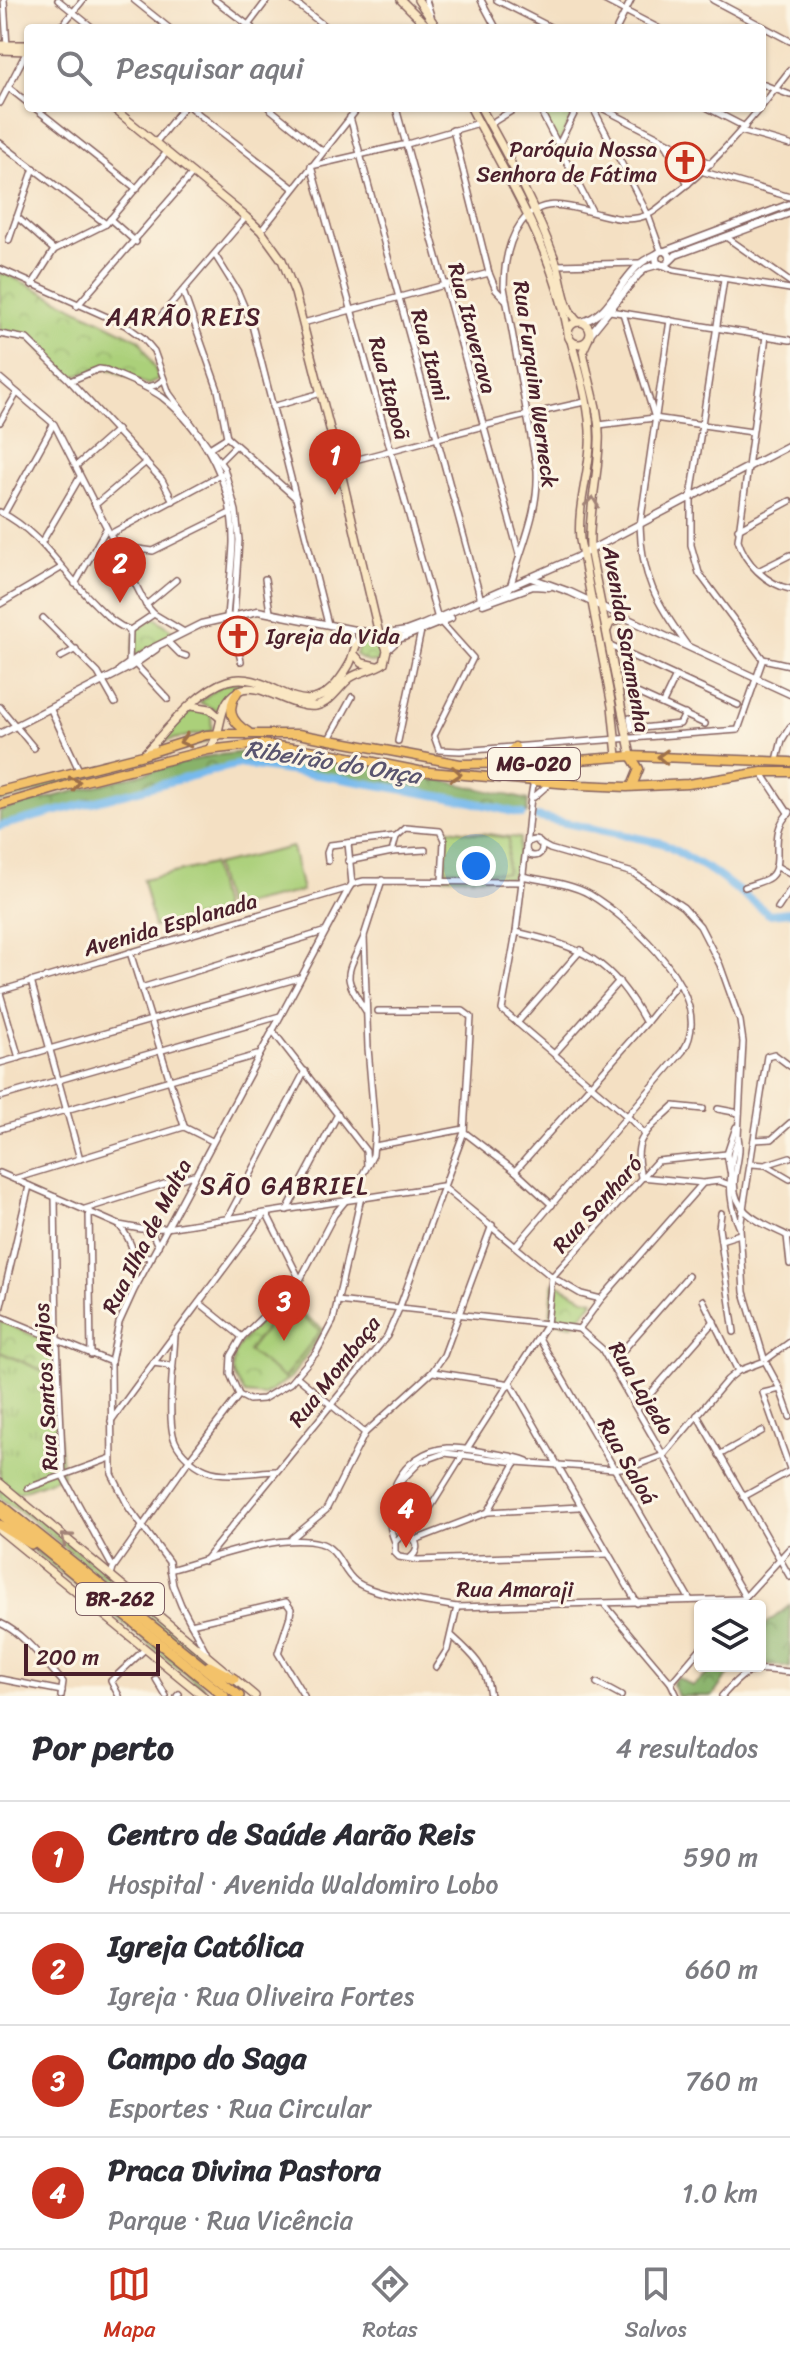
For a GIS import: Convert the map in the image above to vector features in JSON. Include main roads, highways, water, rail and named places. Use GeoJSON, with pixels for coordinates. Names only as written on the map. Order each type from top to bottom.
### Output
{"type":"FeatureCollection","features":[{"type":"Feature","properties":{"kind":"highway"},"geometry":{"type":"LineString","coordinates":[[238,691],[230,705],[230,713],[237,725],[249,733]]}},
{"type":"Feature","properties":{"kind":"highway","name":"MG-020"},"geometry":{"type":"LineString","coordinates":[[0,791],[218,734],[298,734],[445,762],[495,765],[617,756],[790,762]]}},
{"type":"Feature","properties":{"kind":"highway","name":"MG-020"},"geometry":{"type":"LineString","coordinates":[[0,805],[208,750],[261,744],[324,752],[419,771],[551,783],[632,786],[688,784],[762,772],[790,772]]}},
{"type":"Feature","properties":{"kind":"highway"},"geometry":{"type":"LineString","coordinates":[[495,765],[515,747]]}},
{"type":"Feature","properties":{"kind":"highway"},"geometry":{"type":"LineString","coordinates":[[631,756],[639,769],[632,786]]}},
{"type":"Feature","properties":{"kind":"highway","name":"BR-262"},"geometry":{"type":"LineString","coordinates":[[0,1504],[187,1660],[224,1696]]}},
{"type":"Feature","properties":{"kind":"highway","name":"BR-262"},"geometry":{"type":"LineString","coordinates":[[0,1513],[187,1660],[239,1696]]}},
{"type":"Feature","properties":{"kind":"highway"},"geometry":{"type":"LineString","coordinates":[[0,1527],[61,1563]]}},
{"type":"Feature","properties":{"kind":"highway"},"geometry":{"type":"LineString","coordinates":[[187,1660],[234,1679]]}},
{"type":"Feature","properties":{"kind":"highway"},"geometry":{"type":"LineString","coordinates":[[187,1660],[214,1696]]}},
{"type":"Feature","properties":{"kind":"main road"},"geometry":{"type":"LineString","coordinates":[[401,0],[426,24]]}},
{"type":"Feature","properties":{"kind":"main road"},"geometry":{"type":"LineString","coordinates":[[418,0],[426,24]]}},
{"type":"Feature","properties":{"kind":"main road"},"geometry":{"type":"LineString","coordinates":[[4,48],[24,49]]}},
{"type":"Feature","properties":{"kind":"main road"},"geometry":{"type":"LineString","coordinates":[[118,112],[246,217],[261,231],[282,260],[295,293],[321,393],[378,634],[387,650],[386,659],[378,667],[354,676],[330,699],[315,706],[302,707],[247,688],[238,691],[229,698],[219,717],[218,734],[208,750]]}},
{"type":"Feature","properties":{"kind":"main road","name":"Avenida Saramenha"},"geometry":{"type":"LineString","coordinates":[[473,112],[557,265],[570,314],[580,322]]}},
{"type":"Feature","properties":{"kind":"main road","name":"Avenida Saramenha"},"geometry":{"type":"LineString","coordinates":[[483,112],[530,213],[548,264],[585,402],[590,446],[578,524],[617,756]]}},
{"type":"Feature","properties":{"kind":"main road"},"geometry":{"type":"LineString","coordinates":[[580,322],[588,326],[590,337],[582,344],[569,336],[571,325],[580,322]]}},
{"type":"Feature","properties":{"kind":"main road","name":"Avenida Saramenha"},"geometry":{"type":"LineString","coordinates":[[590,337],[583,351],[599,425],[590,549],[631,756]]}},
{"type":"Feature","properties":{"kind":"main road"},"geometry":{"type":"LineString","coordinates":[[607,630],[610,623],[625,618]]}},
{"type":"Feature","properties":{"kind":"main road"},"geometry":{"type":"LineString","coordinates":[[143,755],[212,688],[236,679],[249,680],[301,699],[312,700],[324,695],[350,663],[354,649],[378,634]]}},
{"type":"Feature","properties":{"kind":"main road"},"geometry":{"type":"LineString","coordinates":[[354,649],[355,658],[378,667]]}},
{"type":"Feature","properties":{"kind":"main road"},"geometry":{"type":"LineString","coordinates":[[192,706],[210,709],[219,717]]}},
{"type":"Feature","properties":{"kind":"main road"},"geometry":{"type":"LineString","coordinates":[[0,1483],[255,1696]]}},
{"type":"Feature","properties":{"kind":"main road"},"geometry":{"type":"LineString","coordinates":[[0,1527],[203,1696]]}},
{"type":"Feature","properties":{"kind":"waterway","name":"Ribeirão do Onça"},"geometry":{"type":"LineString","coordinates":[[0,826],[239,764],[468,801],[522,814]]}},
{"type":"Feature","properties":{"kind":"waterway","name":"Ribeirão do Onça"},"geometry":{"type":"LineString","coordinates":[[537,817],[662,843],[713,872],[769,914],[790,912]]}},
{"type":"Feature","properties":{"kind":"place","name":"Paróquia Nossa Senhora de Fátima"},"geometry":{"type":"Point","coordinates":[685,162]}},
{"type":"Feature","properties":{"kind":"place","name":"Centro de Saúde Aarão Reis"},"geometry":{"type":"Point","coordinates":[335,495]}},
{"type":"Feature","properties":{"kind":"place","name":"Igreja Católica"},"geometry":{"type":"Point","coordinates":[120,603]}},
{"type":"Feature","properties":{"kind":"place","name":"Igreja da Vida"},"geometry":{"type":"Point","coordinates":[238,636]}},
{"type":"Feature","properties":{"kind":"place","name":"Campo do Saga"},"geometry":{"type":"Point","coordinates":[284,1341]}},
{"type":"Feature","properties":{"kind":"place","name":"Praca Divina Pastora"},"geometry":{"type":"Point","coordinates":[406,1548]}},
{"type":"Feature","properties":{"kind":"district","name":"AARÃO REIS"},"geometry":{"type":"Point","coordinates":[184,317]}},
{"type":"Feature","properties":{"kind":"district","name":"SÃO GABRIEL"},"geometry":{"type":"Point","coordinates":[285,1186]}}]}
